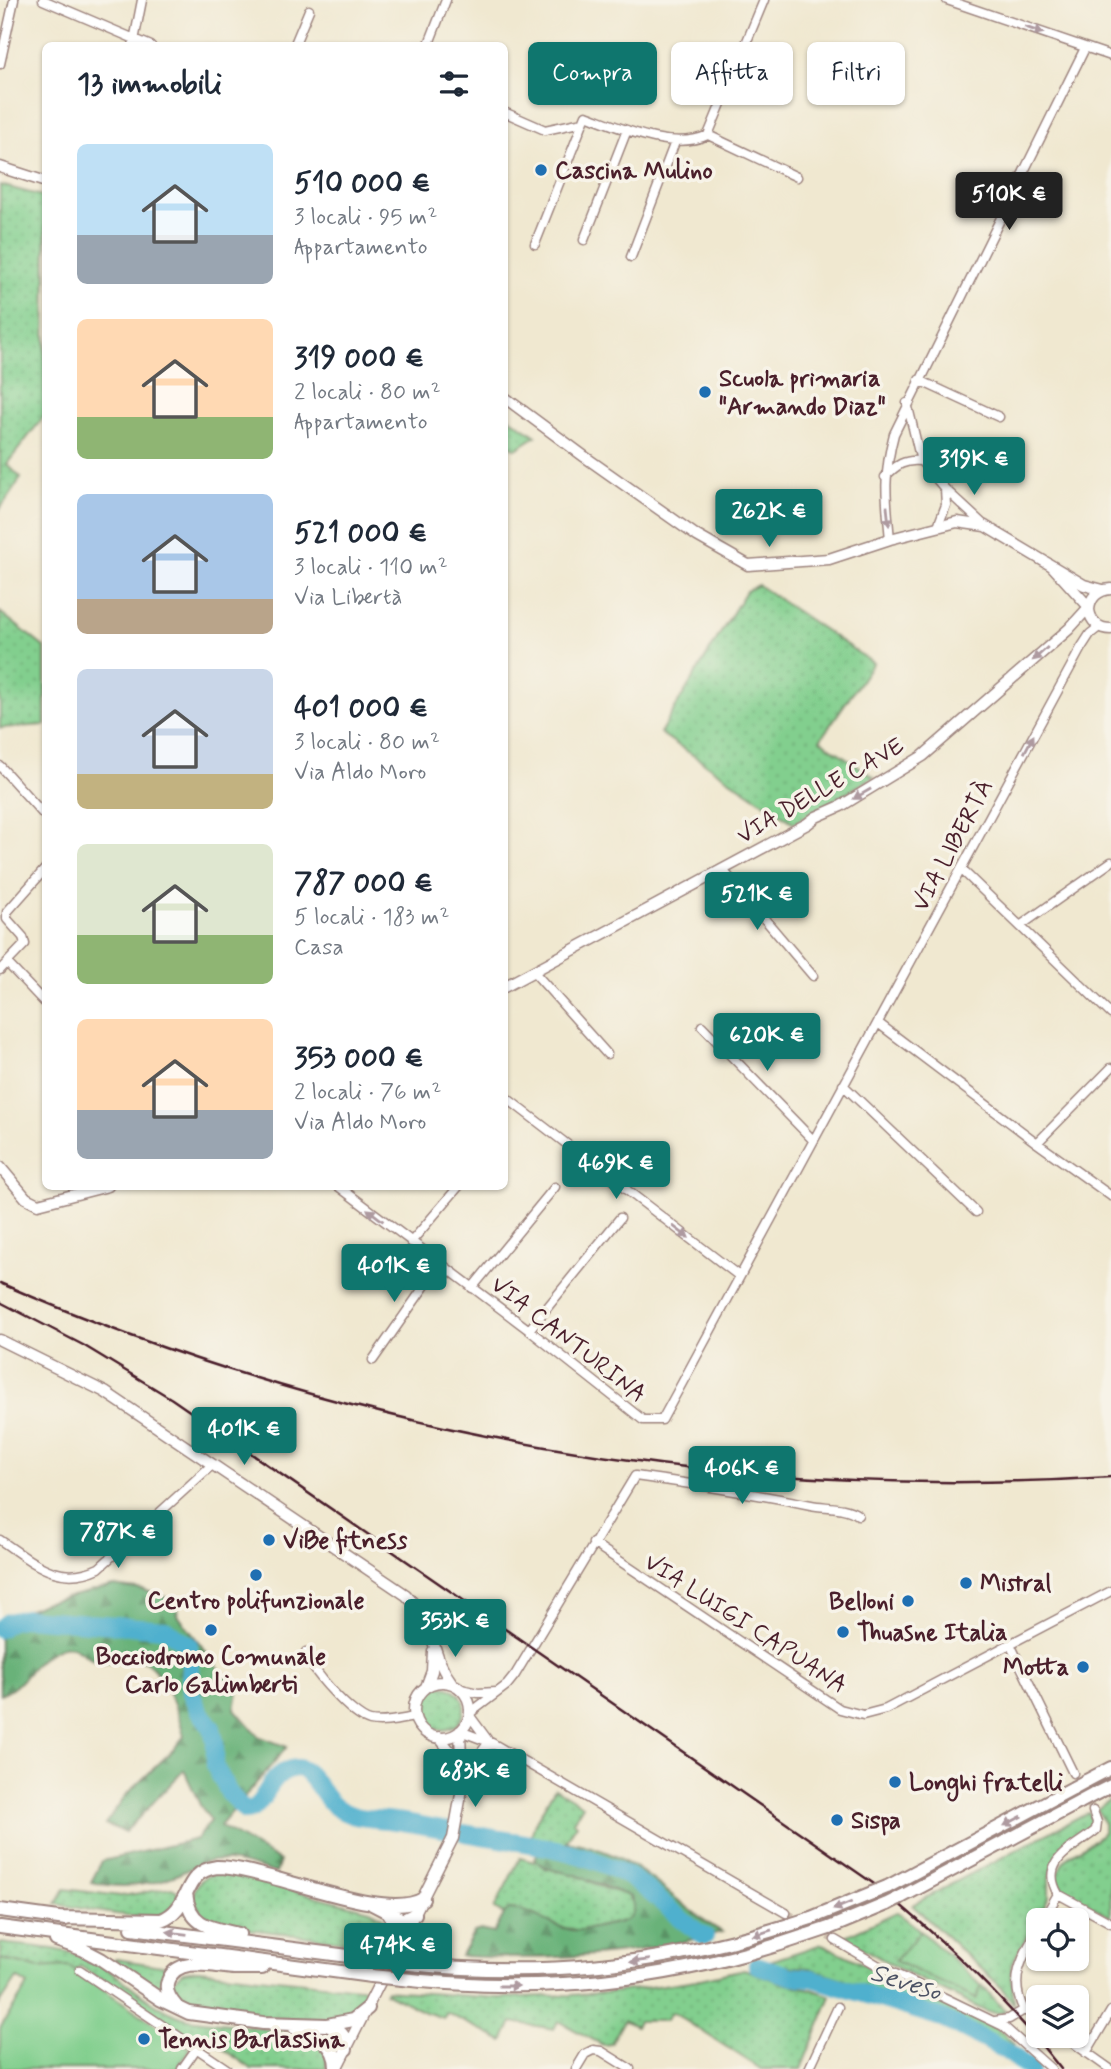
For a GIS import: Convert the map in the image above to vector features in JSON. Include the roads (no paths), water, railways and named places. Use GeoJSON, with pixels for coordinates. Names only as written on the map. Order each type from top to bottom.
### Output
{"type":"FeatureCollection","features":[{"type":"Feature","properties":{"kind":"highway"},"geometry":{"type":"LineString","coordinates":[[0,1910],[400,1963],[474,1969],[552,1969],[630,1963],[735,1941],[788,1919],[811,1917],[887,1887],[1111,1768]]}},
{"type":"Feature","properties":{"kind":"highway"},"geometry":{"type":"LineString","coordinates":[[0,1927],[371,1976],[473,1985],[552,1985],[653,1976],[753,1953],[829,1928],[887,1904],[1111,1786]]}},
{"type":"Feature","properties":{"kind":"highway"},"geometry":{"type":"LineString","coordinates":[[58,1918],[162,1920],[173,1914],[189,1884],[200,1873],[211,1868],[225,1867],[366,1902],[394,1910],[403,1920],[411,1920]]}},
{"type":"Feature","properties":{"kind":"highway"},"geometry":{"type":"LineString","coordinates":[[186,1893],[190,1911],[195,1918],[209,1927],[293,1949]]}},
{"type":"Feature","properties":{"kind":"highway"},"geometry":{"type":"LineString","coordinates":[[394,1910],[423,1899]]}},
{"type":"Feature","properties":{"kind":"highway"},"geometry":{"type":"LineString","coordinates":[[394,1910],[400,1944]]}},
{"type":"Feature","properties":{"kind":"highway"},"geometry":{"type":"LineString","coordinates":[[22,1930],[82,1949],[160,2000],[182,2011],[285,2025],[327,2025],[353,2020],[368,2008]]}},
{"type":"Feature","properties":{"kind":"highway"},"geometry":{"type":"LineString","coordinates":[[182,2011],[174,2003],[167,1987],[174,1972],[184,1966],[246,1968],[291,1965]]}},
{"type":"Feature","properties":{"kind":"highway"},"geometry":{"type":"LineString","coordinates":[[285,2025],[307,2032],[328,2045],[348,2045],[344,2036],[327,2025]]}},
{"type":"Feature","properties":{"kind":"highway"},"geometry":{"type":"LineString","coordinates":[[328,2045],[334,2054],[336,2069]]}},
{"type":"Feature","properties":{"kind":"street"},"geometry":{"type":"LineString","coordinates":[[0,64],[14,0]]}},
{"type":"Feature","properties":{"kind":"street"},"geometry":{"type":"LineString","coordinates":[[43,0],[134,42],[142,0]]}},
{"type":"Feature","properties":{"kind":"street"},"geometry":{"type":"LineString","coordinates":[[430,42],[446,0]]}},
{"type":"Feature","properties":{"kind":"street"},"geometry":{"type":"LineString","coordinates":[[535,244],[586,115],[626,130],[675,142],[695,141],[708,135],[764,0]]}},
{"type":"Feature","properties":{"kind":"street"},"geometry":{"type":"LineString","coordinates":[[947,0],[1111,56]]}},
{"type":"Feature","properties":{"kind":"street"},"geometry":{"type":"LineString","coordinates":[[296,42],[309,10]]}},
{"type":"Feature","properties":{"kind":"street"},"geometry":{"type":"LineString","coordinates":[[890,539],[886,463],[894,433],[1085,48]]}},
{"type":"Feature","properties":{"kind":"street"},"geometry":{"type":"LineString","coordinates":[[508,115],[545,130],[583,122]]}},
{"type":"Feature","properties":{"kind":"street"},"geometry":{"type":"LineString","coordinates":[[584,240],[626,130]]}},
{"type":"Feature","properties":{"kind":"street"},"geometry":{"type":"LineString","coordinates":[[708,135],[797,177]]}},
{"type":"Feature","properties":{"kind":"street"},"geometry":{"type":"LineString","coordinates":[[631,257],[675,142]]}},
{"type":"Feature","properties":{"kind":"street"},"geometry":{"type":"LineString","coordinates":[[0,167],[42,181]]}},
{"type":"Feature","properties":{"kind":"street"},"geometry":{"type":"LineString","coordinates":[[919,380],[999,417]]}},
{"type":"Feature","properties":{"kind":"street"},"geometry":{"type":"LineString","coordinates":[[508,400],[697,536],[748,565],[829,559],[890,539],[957,522],[985,526]]}},
{"type":"Feature","properties":{"kind":"street"},"geometry":{"type":"LineString","coordinates":[[907,403],[921,461],[945,489],[985,526],[1084,585],[1107,589]]}},
{"type":"Feature","properties":{"kind":"street"},"geometry":{"type":"LineString","coordinates":[[886,477],[900,463],[921,461]]}},
{"type":"Feature","properties":{"kind":"street"},"geometry":{"type":"LineString","coordinates":[[938,526],[946,505],[945,489]]}},
{"type":"Feature","properties":{"kind":"street"},"geometry":{"type":"LineString","coordinates":[[1052,566],[1089,607],[1091,619],[1099,627],[1111,629]]}},
{"type":"Feature","properties":{"kind":"street","name":"VIA DELLE CAVE"},"geometry":{"type":"LineString","coordinates":[[508,985],[816,817],[841,806],[923,756],[1069,629],[1089,607],[1094,596],[1107,589]]}},
{"type":"Feature","properties":{"kind":"street","name":"VIA LIBERTÀ"},"geometry":{"type":"LineString","coordinates":[[643,1420],[662,1420],[1081,648],[1090,634],[1099,627]]}},
{"type":"Feature","properties":{"kind":"street"},"geometry":{"type":"LineString","coordinates":[[0,766],[42,813]]}},
{"type":"Feature","properties":{"kind":"street"},"geometry":{"type":"LineString","coordinates":[[1020,926],[1111,862]]}},
{"type":"Feature","properties":{"kind":"street"},"geometry":{"type":"LineString","coordinates":[[961,869],[1111,1014]]}},
{"type":"Feature","properties":{"kind":"street"},"geometry":{"type":"LineString","coordinates":[[723,870],[813,976]]}},
{"type":"Feature","properties":{"kind":"street"},"geometry":{"type":"LineString","coordinates":[[0,970],[23,948],[25,941],[3,913],[42,872]]}},
{"type":"Feature","properties":{"kind":"street"},"geometry":{"type":"LineString","coordinates":[[8,964],[42,1000]]}},
{"type":"Feature","properties":{"kind":"street"},"geometry":{"type":"LineString","coordinates":[[533,971],[607,1054]]}},
{"type":"Feature","properties":{"kind":"street"},"geometry":{"type":"LineString","coordinates":[[878,1023],[1111,1196]]}},
{"type":"Feature","properties":{"kind":"street"},"geometry":{"type":"LineString","coordinates":[[702,1026],[813,1140]]}},
{"type":"Feature","properties":{"kind":"street"},"geometry":{"type":"LineString","coordinates":[[1037,1143],[1111,1068]]}},
{"type":"Feature","properties":{"kind":"street"},"geometry":{"type":"LineString","coordinates":[[843,1085],[976,1212]]}},
{"type":"Feature","properties":{"kind":"street"},"geometry":{"type":"LineString","coordinates":[[508,1100],[739,1276]]}},
{"type":"Feature","properties":{"kind":"street"},"geometry":{"type":"LineString","coordinates":[[0,1167],[26,1198],[38,1204],[92,1190]]}},
{"type":"Feature","properties":{"kind":"street"},"geometry":{"type":"LineString","coordinates":[[472,1288],[555,1187]]}},
{"type":"Feature","properties":{"kind":"street","name":"VIA CANTURINA"},"geometry":{"type":"LineString","coordinates":[[343,1190],[643,1420]]}},
{"type":"Feature","properties":{"kind":"street"},"geometry":{"type":"LineString","coordinates":[[411,1242],[456,1190]]}},
{"type":"Feature","properties":{"kind":"street"},"geometry":{"type":"LineString","coordinates":[[529,1331],[620,1218]]}},
{"type":"Feature","properties":{"kind":"street"},"geometry":{"type":"LineString","coordinates":[[373,1360],[440,1264]]}},
{"type":"Feature","properties":{"kind":"street"},"geometry":{"type":"LineString","coordinates":[[0,1340],[105,1392],[406,1595],[426,1621],[444,1672],[468,1700],[470,1714],[494,1744]]}},
{"type":"Feature","properties":{"kind":"street"},"geometry":{"type":"LineString","coordinates":[[0,1540],[54,1574],[76,1576],[88,1573],[99,1568],[213,1464]]}},
{"type":"Feature","properties":{"kind":"street"},"geometry":{"type":"LineString","coordinates":[[336,2069],[453,1838],[462,1789],[460,1731],[470,1714],[515,1675],[635,1476],[751,1492],[815,1506],[851,1510],[858,1515]]}},
{"type":"Feature","properties":{"kind":"street","name":"VIA LUIGI CAPUANA"},"geometry":{"type":"LineString","coordinates":[[593,1543],[840,1709],[863,1715],[886,1709],[1109,1592]]}},
{"type":"Feature","properties":{"kind":"street"},"geometry":{"type":"LineString","coordinates":[[1010,1644],[1073,1773]]}},
{"type":"Feature","properties":{"kind":"street"},"geometry":{"type":"LineString","coordinates":[[434,1647],[432,1671],[426,1687],[416,1700],[415,1717],[424,1731],[439,1737],[460,1731],[494,1744],[788,1919]]}},
{"type":"Feature","properties":{"kind":"street"},"geometry":{"type":"LineString","coordinates":[[306,1653],[312,1666],[355,1713],[369,1720],[415,1717]]}},
{"type":"Feature","properties":{"kind":"street"},"geometry":{"type":"LineString","coordinates":[[426,1687],[443,1682],[478,1693],[496,1692]]}},
{"type":"Feature","properties":{"kind":"street"},"geometry":{"type":"LineString","coordinates":[[439,1737],[462,1768]]}},
{"type":"Feature","properties":{"kind":"street"},"geometry":{"type":"LineString","coordinates":[[462,1789],[479,1753],[486,1745],[494,1744]]}},
{"type":"Feature","properties":{"kind":"street"},"geometry":{"type":"LineString","coordinates":[[1093,1811],[1097,1822],[1096,1830],[1068,1848],[1056,1864],[1052,1875],[1053,1884],[1058,1894],[1111,1923]]}},
{"type":"Feature","properties":{"kind":"street"},"geometry":{"type":"LineString","coordinates":[[1050,1908],[1058,1894]]}},
{"type":"Feature","properties":{"kind":"street"},"geometry":{"type":"LineString","coordinates":[[835,1940],[879,1966],[995,2021],[1009,2030],[1051,2069]]}},
{"type":"Feature","properties":{"kind":"street"},"geometry":{"type":"LineString","coordinates":[[995,2021],[1009,2019],[1024,2010],[1016,1982],[1017,1969],[1026,1952]]}},
{"type":"Feature","properties":{"kind":"street"},"geometry":{"type":"LineString","coordinates":[[80,1970],[227,2069]]}},
{"type":"Feature","properties":{"kind":"street"},"geometry":{"type":"LineString","coordinates":[[808,2069],[838,2007]]}},
{"type":"Feature","properties":{"kind":"street"},"geometry":{"type":"LineString","coordinates":[[1087,2053],[1111,2011]]}},
{"type":"Feature","properties":{"kind":"street"},"geometry":{"type":"LineString","coordinates":[[1080,2048],[1110,2069]]}},
{"type":"Feature","properties":{"kind":"street"},"geometry":{"type":"LineString","coordinates":[[182,2069],[196,2049]]}},
{"type":"Feature","properties":{"kind":"street"},"geometry":{"type":"LineString","coordinates":[[576,2069],[585,2054],[593,2050],[601,2051],[630,2069]]}},
{"type":"Feature","properties":{"kind":"waterway","name":"Seveso"},"geometry":{"type":"LineString","coordinates":[[0,1629],[8,1622],[26,1618],[165,1629],[189,1645],[191,1693],[198,1709],[212,1728],[215,1766],[229,1793],[245,1811],[258,1804],[278,1776],[296,1768],[307,1773],[332,1804],[351,1815],[448,1830]]}},
{"type":"Feature","properties":{"kind":"waterway","name":"Seveso"},"geometry":{"type":"LineString","coordinates":[[464,1833],[549,1848],[610,1867],[639,1884],[705,1936]]}},
{"type":"Feature","properties":{"kind":"waterway","name":"Seveso"},"geometry":{"type":"LineString","coordinates":[[757,1965],[790,1976],[812,1978],[938,2017],[1003,2049],[1031,2069]]}},
{"type":"Feature","properties":{"kind":"tunnel"},"geometry":{"type":"LineString","coordinates":[[1078,1782],[1093,1811]]}},
{"type":"Feature","properties":{"kind":"tunnel"},"geometry":{"type":"LineString","coordinates":[[786,1913],[835,1940]]}},
{"type":"Feature","properties":{"kind":"railway"},"geometry":{"type":"LineString","coordinates":[[0,1283],[132,1336],[267,1381],[405,1418],[544,1447],[685,1467],[826,1479],[968,1482],[1111,1477]]}},
{"type":"Feature","properties":{"kind":"railway"},"geometry":{"type":"LineString","coordinates":[[0,1302],[83,1345],[172,1399],[880,1888],[976,1974],[1020,2020],[1061,2069]]}},
{"type":"Feature","properties":{"kind":"place","name":"Cascina Mulino"},"geometry":{"type":"Point","coordinates":[541,170]}},
{"type":"Feature","properties":{"kind":"place","name":"Scuola primaria \"Armando Diaz\""},"geometry":{"type":"Point","coordinates":[705,392]}},
{"type":"Feature","properties":{"kind":"place","name":"ViBe fitness"},"geometry":{"type":"Point","coordinates":[269,1540]}},
{"type":"Feature","properties":{"kind":"place","name":"Centro polifunzionale"},"geometry":{"type":"Point","coordinates":[256,1575]}},
{"type":"Feature","properties":{"kind":"place","name":"Mistral"},"geometry":{"type":"Point","coordinates":[966,1583]}},
{"type":"Feature","properties":{"kind":"place","name":"Belloni"},"geometry":{"type":"Point","coordinates":[908,1601]}},
{"type":"Feature","properties":{"kind":"place","name":"Bocciodromo Comunale Carlo Galimberti"},"geometry":{"type":"Point","coordinates":[211,1630]}},
{"type":"Feature","properties":{"kind":"place","name":"Thuasne Italia"},"geometry":{"type":"Point","coordinates":[843,1632]}},
{"type":"Feature","properties":{"kind":"place","name":"Motta"},"geometry":{"type":"Point","coordinates":[1083,1667]}},
{"type":"Feature","properties":{"kind":"place","name":"Longhi fratelli"},"geometry":{"type":"Point","coordinates":[895,1782]}},
{"type":"Feature","properties":{"kind":"place","name":"Sispa"},"geometry":{"type":"Point","coordinates":[837,1820]}},
{"type":"Feature","properties":{"kind":"place","name":"Tennis Barlassina"},"geometry":{"type":"Point","coordinates":[144,2039]}}]}
